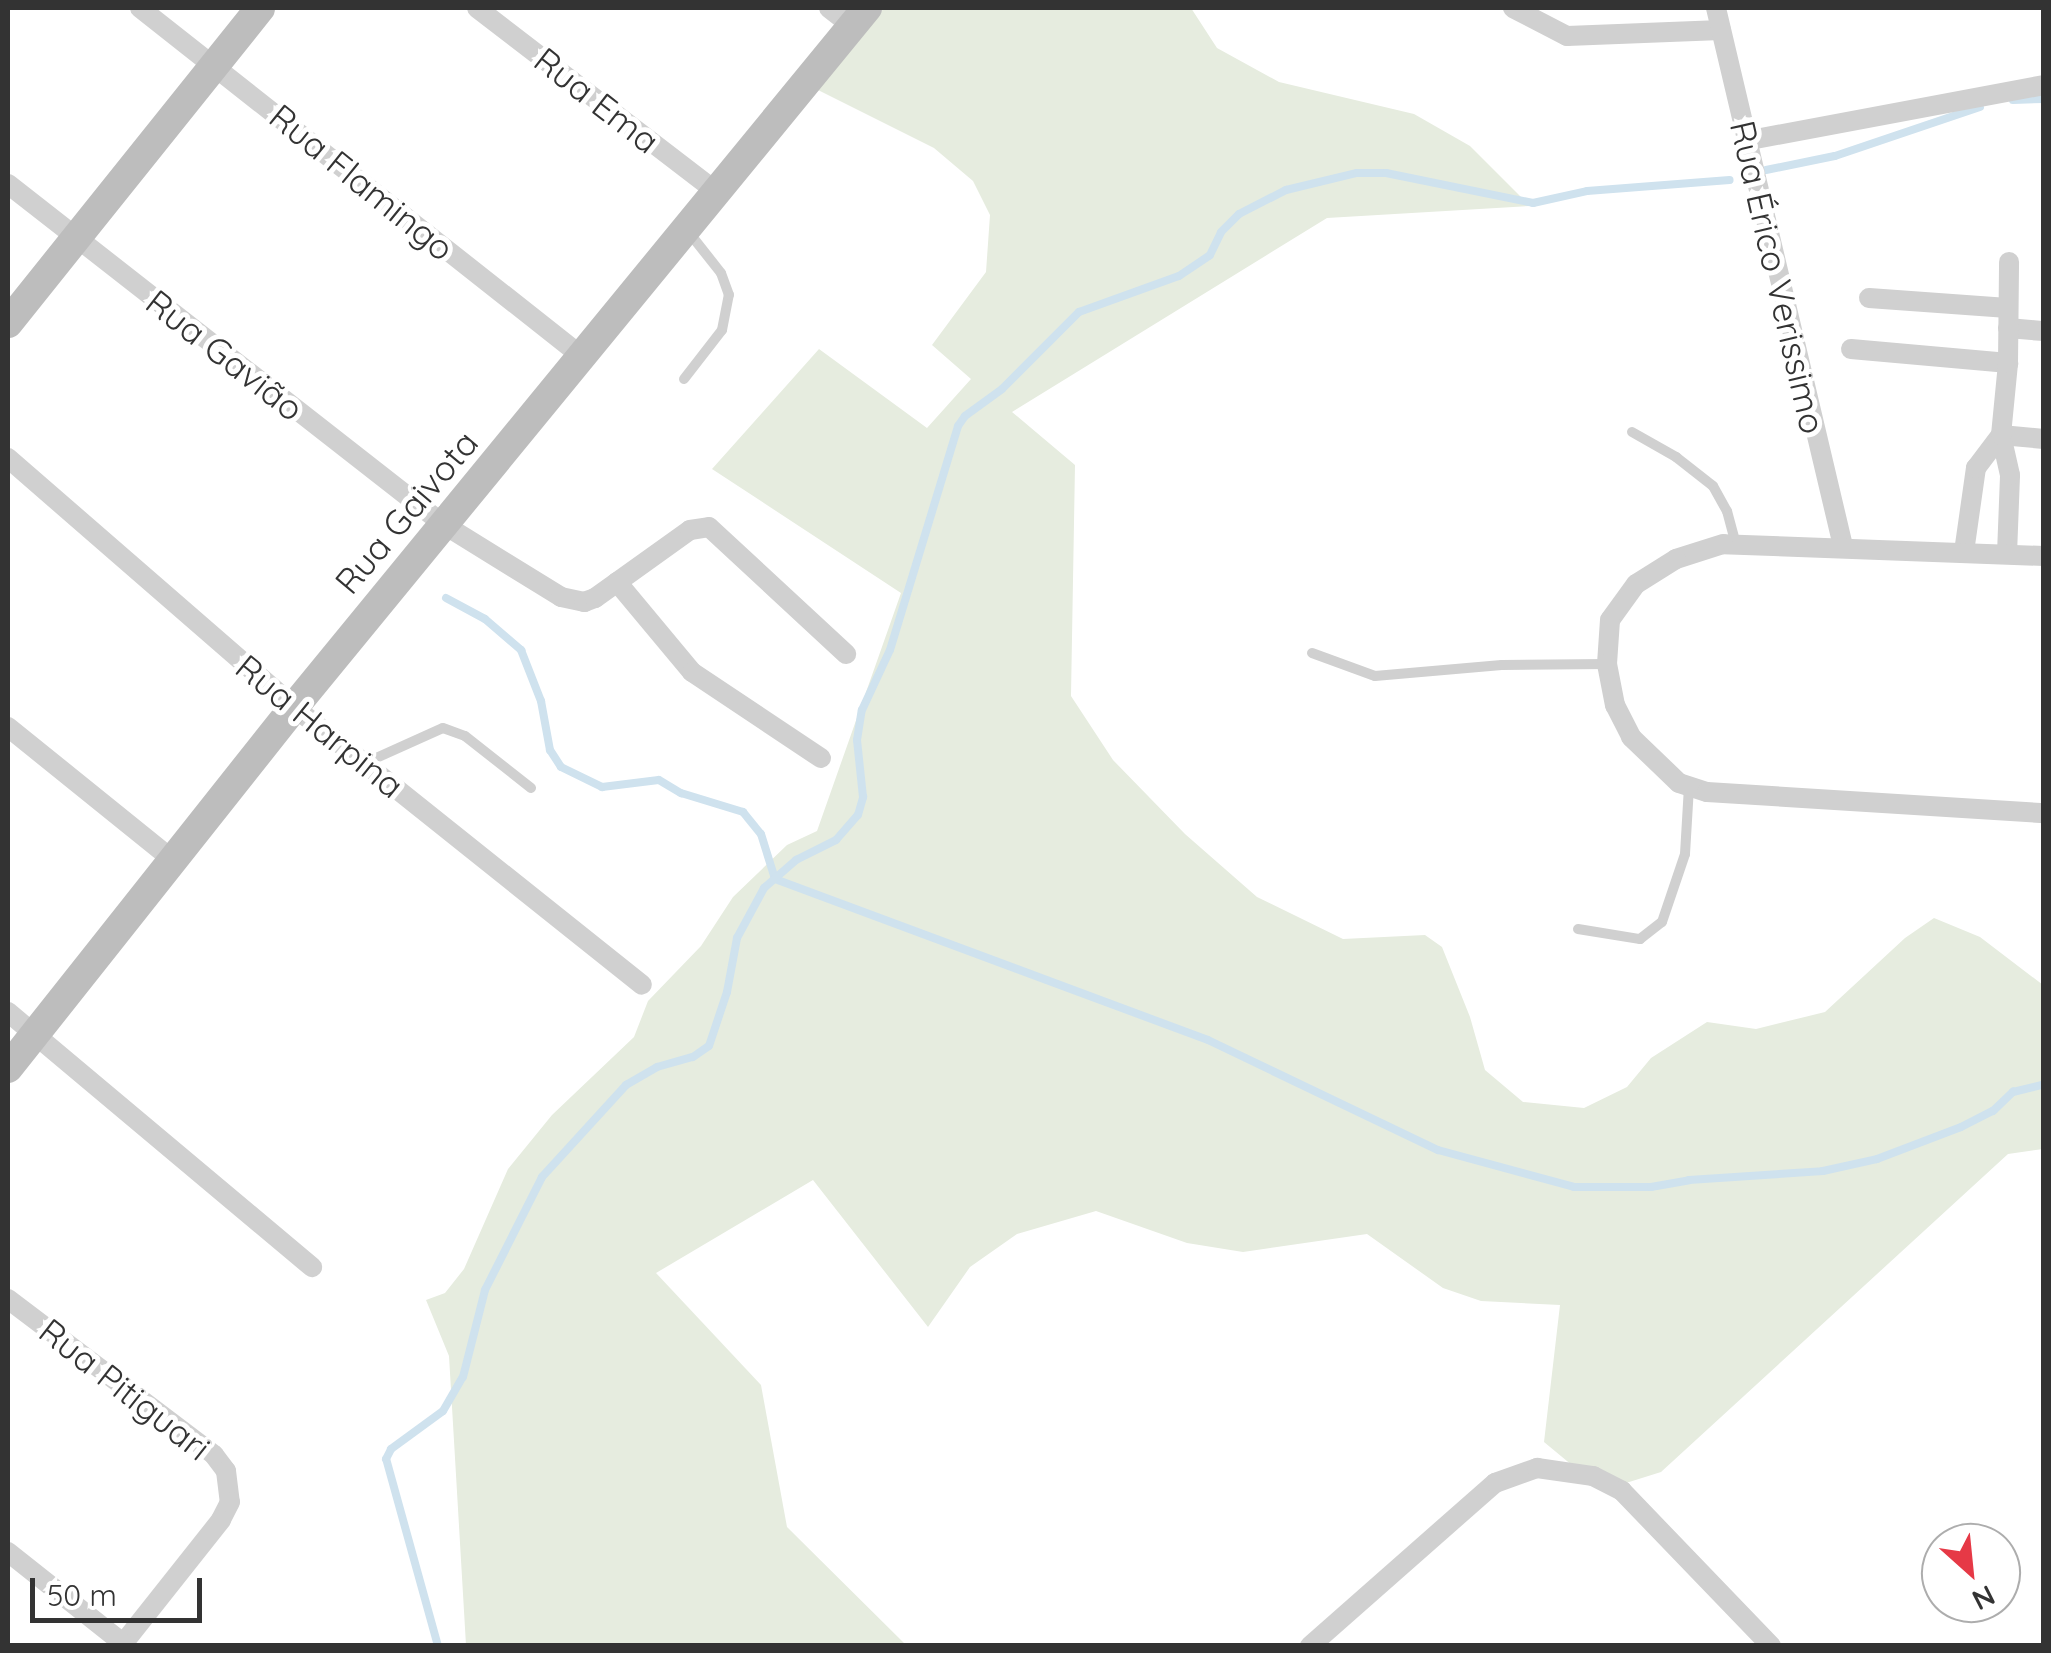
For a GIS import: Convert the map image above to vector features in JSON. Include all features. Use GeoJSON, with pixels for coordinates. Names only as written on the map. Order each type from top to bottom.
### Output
{"type":"FeatureCollection","features":[{"type":"Feature","properties":{"kind":"street","name":"Rua Flamingo"},"geometry":{"type":"LineString","coordinates":[[140,8],[584,358]]}},
{"type":"Feature","properties":{"kind":"street"},"geometry":{"type":"LineString","coordinates":[[8,323],[260,8]]}},
{"type":"Feature","properties":{"kind":"street","name":"Rua Ema"},"geometry":{"type":"LineString","coordinates":[[477,8],[716,192]]}},
{"type":"Feature","properties":{"kind":"street"},"geometry":{"type":"LineString","coordinates":[[1513,8],[1567,36],[1721,30]]}},
{"type":"Feature","properties":{"kind":"street","name":"Rua Érico Verissimo"},"geometry":{"type":"LineString","coordinates":[[1716,8],[1843,546]]}},
{"type":"Feature","properties":{"kind":"street","name":"Rua Gaivota"},"geometry":{"type":"LineString","coordinates":[[8,1068],[443,524],[584,358],[716,192],[849,14]]}},
{"type":"Feature","properties":{"kind":"street"},"geometry":{"type":"LineString","coordinates":[[1746,147],[2044,85]]}},
{"type":"Feature","properties":{"kind":"street","name":"Rua Gavião"},"geometry":{"type":"LineString","coordinates":[[8,184],[443,524],[571,601],[595,598],[618,582]]}},
{"type":"Feature","properties":{"kind":"street"},"geometry":{"type":"LineString","coordinates":[[2006,554],[2010,475],[2001,435],[2008,363],[2009,262]]}},
{"type":"Feature","properties":{"kind":"street"},"geometry":{"type":"LineString","coordinates":[[1869,298],[2008,318],[2044,331]]}},
{"type":"Feature","properties":{"kind":"street"},"geometry":{"type":"LineString","coordinates":[[1851,349],[2008,363]]}},
{"type":"Feature","properties":{"kind":"street"},"geometry":{"type":"LineString","coordinates":[[1964,552],[1976,468],[2001,435]]}},
{"type":"Feature","properties":{"kind":"street"},"geometry":{"type":"LineString","coordinates":[[2001,435],[2044,439]]}},
{"type":"Feature","properties":{"kind":"street","name":"Rua Harpina"},"geometry":{"type":"LineString","coordinates":[[8,458],[294,708],[642,985]]}},
{"type":"Feature","properties":{"kind":"street"},"geometry":{"type":"LineString","coordinates":[[821,758],[692,672],[618,582],[690,530],[708,527],[846,654]]}},
{"type":"Feature","properties":{"kind":"street"},"geometry":{"type":"LineString","coordinates":[[2044,556],[1723,544],[1676,559],[1636,584],[1610,620],[1606,664],[1616,705],[1631,737],[1654,763],[1689,786],[1779,798],[2044,813]]}},
{"type":"Feature","properties":{"kind":"street"},"geometry":{"type":"LineString","coordinates":[[8,727],[174,861]]}},
{"type":"Feature","properties":{"kind":"street"},"geometry":{"type":"LineString","coordinates":[[8,1012],[312,1267]]}},
{"type":"Feature","properties":{"kind":"street","name":"Rua Pitiguari"},"geometry":{"type":"LineString","coordinates":[[8,1299],[214,1455],[231,1487],[230,1502],[220,1520],[128,1643]]}},
{"type":"Feature","properties":{"kind":"street"},"geometry":{"type":"LineString","coordinates":[[1310,1646],[1495,1483],[1537,1468],[1594,1476],[1622,1492],[1771,1646]]}},
{"type":"Feature","properties":{"kind":"street"},"geometry":{"type":"LineString","coordinates":[[8,1552],[128,1643]]}},
{"type":"Feature","properties":{"kind":"lane"},"geometry":{"type":"LineString","coordinates":[[684,379],[722,330],[730,295],[721,273],[686,230]]}},
{"type":"Feature","properties":{"kind":"lane"},"geometry":{"type":"LineString","coordinates":[[1632,432],[1676,457],[1713,486],[1727,510],[1736,544]]}},
{"type":"Feature","properties":{"kind":"lane"},"geometry":{"type":"LineString","coordinates":[[1312,652],[1374,676],[1502,664],[1606,664]]}},
{"type":"Feature","properties":{"kind":"lane"},"geometry":{"type":"LineString","coordinates":[[364,763],[443,728],[465,736],[531,788]]}},
{"type":"Feature","properties":{"kind":"lane"},"geometry":{"type":"LineString","coordinates":[[1578,929],[1640,939],[1662,922],[1685,854],[1689,786]]}},
{"type":"Feature","properties":{"kind":"shaded area"},"geometry":{"type":"Polygon","coordinates":[[[884,8],[1191,8],[1217,48],[1279,82],[1414,114],[1470,146],[1530,206],[1327,218],[1012,412],[1075,465],[1071,696],[1113,760],[1185,834],[1257,897],[1343,939],[1425,935],[1442,947],[1470,1017],[1485,1070],[1523,1102],[1584,1108],[1627,1087],[1651,1058],[1707,1022],[1756,1029],[1825,1012],[1905,938],[1934,918],[1980,937],[2043,985],[2043,1149],[2008,1154],[1661,1472],[1626,1483],[1573,1466],[1544,1442],[1560,1305],[1481,1301],[1443,1288],[1367,1234],[1243,1252],[1187,1243],[1096,1211],[1017,1234],[970,1267],[928,1327],[813,1180],[656,1273],[761,1385],[787,1527],[906,1645],[466,1645],[449,1356],[426,1300],[445,1293],[464,1269],[508,1169],[552,1115],[634,1037],[648,1001],[701,946],[733,897],[787,845],[817,831],[901,593],[712,469],[819,349],[927,428],[971,379],[932,345],[986,272],[990,215],[973,181],[934,148],[818,90],[884,8]]]}},
{"type":"Feature","properties":{"kind":"waterway"},"geometry":{"type":"LineString","coordinates":[[2013,100],[2044,99]]}},
{"type":"Feature","properties":{"kind":"waterway"},"geometry":{"type":"LineString","coordinates":[[1766,170],[1835,156],[1980,107]]}},
{"type":"Feature","properties":{"kind":"waterway"},"geometry":{"type":"LineString","coordinates":[[438,1646],[386,1459],[391,1449],[443,1411],[463,1377],[485,1290],[542,1177],[626,1085],[657,1067],[693,1057],[709,1046],[727,992],[737,938],[764,888],[796,860],[836,840],[858,815],[863,797],[857,740],[862,710],[890,650],[958,426],[965,416],[1002,389],[1079,312],[1179,276],[1210,255],[1221,232],[1239,214],[1286,190],[1357,173],[1386,173],[1533,203],[1587,191],[1730,180]]}},
{"type":"Feature","properties":{"kind":"waterway"},"geometry":{"type":"LineString","coordinates":[[446,598],[485,619],[521,650],[541,701],[550,750],[561,767],[602,787],[659,780],[681,793],[743,812],[761,834],[775,879]]}},
{"type":"Feature","properties":{"kind":"waterway"},"geometry":{"type":"LineString","coordinates":[[775,879],[1208,1040],[1438,1150],[1574,1187],[1651,1187],[1689,1180],[1823,1171],[1877,1159],[1961,1127],[1993,1111],[2013,1092],[2044,1084]]}}]}
